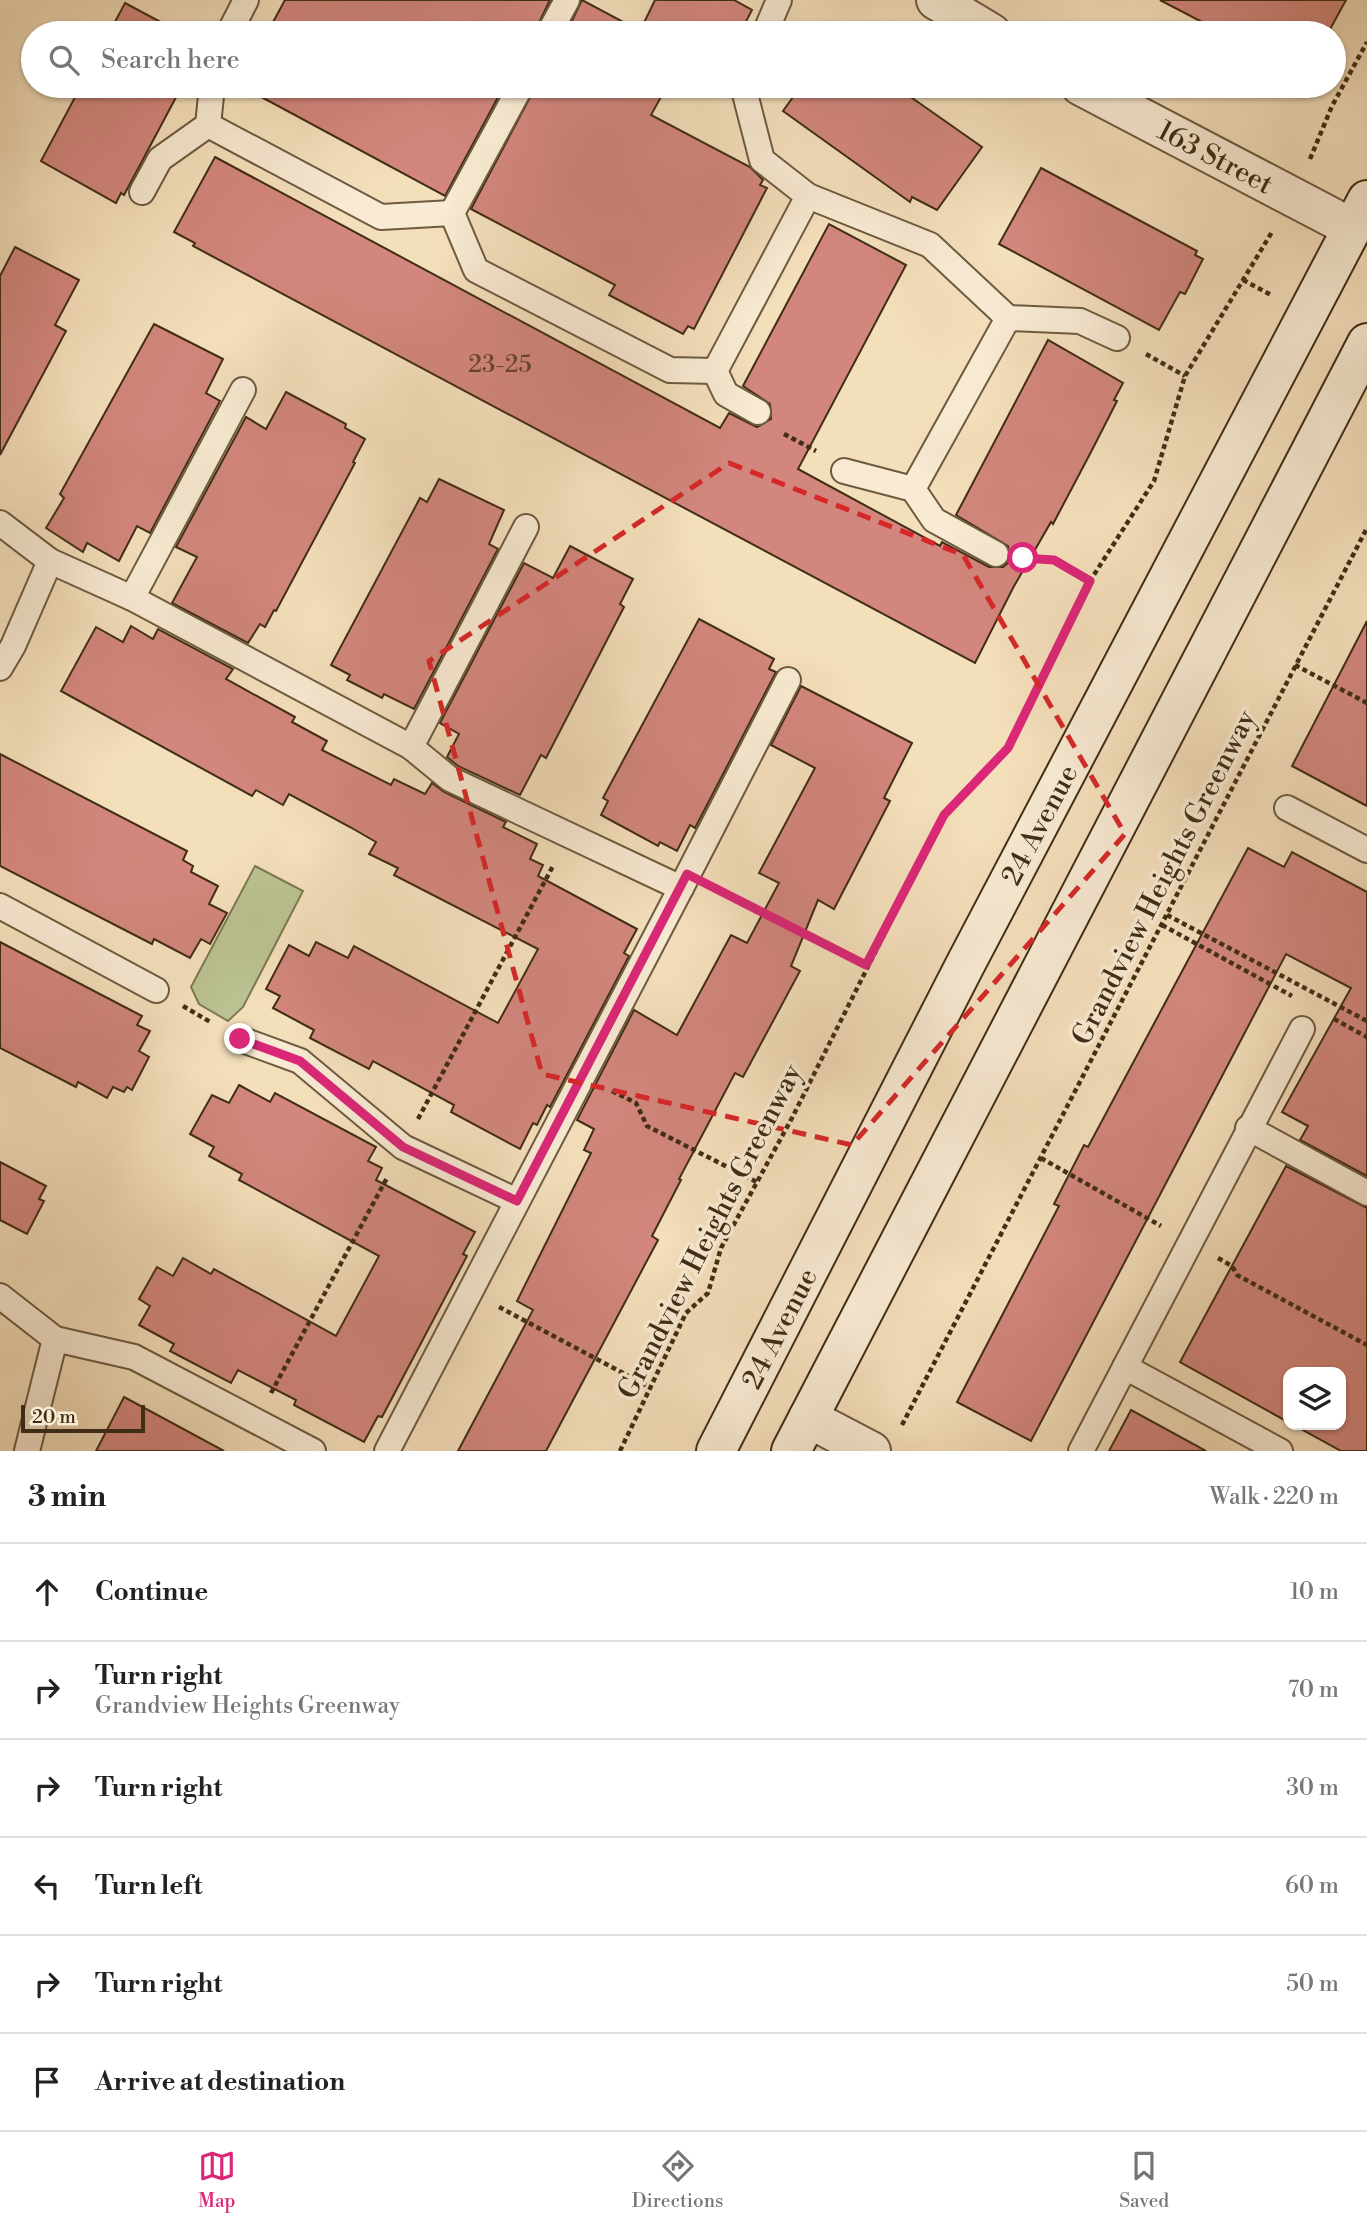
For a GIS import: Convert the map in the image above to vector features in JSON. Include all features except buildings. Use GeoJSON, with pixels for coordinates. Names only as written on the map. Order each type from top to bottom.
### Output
{"type":"FeatureCollection","features":[{"type":"Feature","properties":{"kind":"main road"},"geometry":{"type":"LineString","coordinates":[[936,0],[972,21]]}},
{"type":"Feature","properties":{"kind":"main road","name":"163 Street"},"geometry":{"type":"LineString","coordinates":[[1107,98],[1360,214]]}},
{"type":"Feature","properties":{"kind":"main road","name":"24 Avenue"},"geometry":{"type":"LineString","coordinates":[[716,1451],[965,965],[1360,214]]}},
{"type":"Feature","properties":{"kind":"main road"},"geometry":{"type":"LineString","coordinates":[[791,1451],[1367,343]]}},
{"type":"Feature","properties":{"kind":"main road"},"geometry":{"type":"LineString","coordinates":[[808,1418],[885,1441]]}},
{"type":"Feature","properties":{"kind":"lane"},"geometry":{"type":"LineString","coordinates":[[235,21],[246,0]]}},
{"type":"Feature","properties":{"kind":"lane"},"geometry":{"type":"LineString","coordinates":[[556,21],[568,0]]}},
{"type":"Feature","properties":{"kind":"lane"},"geometry":{"type":"LineString","coordinates":[[770,21],[779,0]]}},
{"type":"Feature","properties":{"kind":"lane"},"geometry":{"type":"LineString","coordinates":[[142,192],[160,159],[208,125],[211,98]]}},
{"type":"Feature","properties":{"kind":"lane"},"geometry":{"type":"LineString","coordinates":[[452,213],[514,98]]}},
{"type":"Feature","properties":{"kind":"lane"},"geometry":{"type":"LineString","coordinates":[[746,98],[762,160],[808,196],[930,245],[1008,318],[1080,321],[1117,338]]}},
{"type":"Feature","properties":{"kind":"lane"},"geometry":{"type":"LineString","coordinates":[[208,125],[381,217],[452,213]]}},
{"type":"Feature","properties":{"kind":"lane"},"geometry":{"type":"LineString","coordinates":[[715,371],[808,196]]}},
{"type":"Feature","properties":{"kind":"lane"},"geometry":{"type":"LineString","coordinates":[[452,213],[476,270],[670,370],[715,371]]}},
{"type":"Feature","properties":{"kind":"lane"},"geometry":{"type":"LineString","coordinates":[[913,489],[1008,318]]}},
{"type":"Feature","properties":{"kind":"lane"},"geometry":{"type":"LineString","coordinates":[[715,371],[726,394],[758,412]]}},
{"type":"Feature","properties":{"kind":"lane"},"geometry":{"type":"LineString","coordinates":[[132,598],[243,390]]}},
{"type":"Feature","properties":{"kind":"lane"},"geometry":{"type":"LineString","coordinates":[[844,471],[913,489],[934,520],[996,554]]}},
{"type":"Feature","properties":{"kind":"lane"},"geometry":{"type":"LineString","coordinates":[[0,523],[50,561],[132,598],[411,747],[450,779],[684,881]]}},
{"type":"Feature","properties":{"kind":"lane"},"geometry":{"type":"LineString","coordinates":[[411,747],[526,527]]}},
{"type":"Feature","properties":{"kind":"lane"},"geometry":{"type":"LineString","coordinates":[[0,668],[13,646],[50,561]]}},
{"type":"Feature","properties":{"kind":"lane"},"geometry":{"type":"LineString","coordinates":[[387,1451],[788,680]]}},
{"type":"Feature","properties":{"kind":"lane"},"geometry":{"type":"LineString","coordinates":[[1287,808],[1367,850]]}},
{"type":"Feature","properties":{"kind":"lane"},"geometry":{"type":"LineString","coordinates":[[0,906],[156,990]]}},
{"type":"Feature","properties":{"kind":"lane"},"geometry":{"type":"LineString","coordinates":[[1081,1451],[1301,1029]]}},
{"type":"Feature","properties":{"kind":"lane"},"geometry":{"type":"LineString","coordinates":[[240,1039],[300,1061],[403,1147],[517,1201]]}},
{"type":"Feature","properties":{"kind":"lane"},"geometry":{"type":"LineString","coordinates":[[1248,1128],[1367,1192]]}},
{"type":"Feature","properties":{"kind":"lane"},"geometry":{"type":"LineString","coordinates":[[0,1296],[55,1339],[134,1357],[313,1451]]}},
{"type":"Feature","properties":{"kind":"lane"},"geometry":{"type":"LineString","coordinates":[[27,1451],[55,1339]]}},
{"type":"Feature","properties":{"kind":"lane"},"geometry":{"type":"LineString","coordinates":[[1125,1367],[1280,1451]]}},
{"type":"Feature","properties":{"kind":"path"},"geometry":{"type":"LineString","coordinates":[[1346,80],[1367,42]]}},
{"type":"Feature","properties":{"kind":"path"},"geometry":{"type":"LineString","coordinates":[[1309,160],[1336,98]]}},
{"type":"Feature","properties":{"kind":"path","name":"Grandview Heights Greenway"},"geometry":{"type":"LineString","coordinates":[[620,1451],[686,1313],[708,1293],[721,1248],[944,815],[1008,748],[1090,581],[1154,481],[1185,376],[1276,225]]}},
{"type":"Feature","properties":{"kind":"path"},"geometry":{"type":"LineString","coordinates":[[1243,280],[1272,295]]}},
{"type":"Feature","properties":{"kind":"path"},"geometry":{"type":"LineString","coordinates":[[1117,338],[1185,376]]}},
{"type":"Feature","properties":{"kind":"path"},"geometry":{"type":"LineString","coordinates":[[758,412],[764,424],[831,459],[844,471]]}},
{"type":"Feature","properties":{"kind":"path","name":"Grandview Heights Greenway"},"geometry":{"type":"LineString","coordinates":[[885,1441],[1162,925],[1367,528]]}},
{"type":"Feature","properties":{"kind":"path"},"geometry":{"type":"LineString","coordinates":[[996,554],[1054,560],[1090,581]]}},
{"type":"Feature","properties":{"kind":"path"},"geometry":{"type":"LineString","coordinates":[[1295,665],[1367,703]]}},
{"type":"Feature","properties":{"kind":"path"},"geometry":{"type":"LineString","coordinates":[[684,881],[866,965]]}},
{"type":"Feature","properties":{"kind":"path"},"geometry":{"type":"LineString","coordinates":[[1167,915],[1367,1021]]}},
{"type":"Feature","properties":{"kind":"path"},"geometry":{"type":"LineString","coordinates":[[1162,925],[1304,1003]]}},
{"type":"Feature","properties":{"kind":"path"},"geometry":{"type":"LineString","coordinates":[[156,990],[240,1039]]}},
{"type":"Feature","properties":{"kind":"path"},"geometry":{"type":"LineString","coordinates":[[1325,1014],[1367,1037]]}},
{"type":"Feature","properties":{"kind":"path"},"geometry":{"type":"LineString","coordinates":[[583,1076],[636,1103],[647,1126],[757,1182]]}},
{"type":"Feature","properties":{"kind":"path"},"geometry":{"type":"LineString","coordinates":[[470,1292],[652,1388]]}},
{"type":"Feature","properties":{"kind":"highlighted area"},"geometry":{"type":"Polygon","coordinates":[[[729,463],[963,555],[1125,834],[852,1145],[542,1074],[429,661],[729,463]]]}},
{"type":"Feature","properties":{"kind":"green space"},"geometry":{"type":"Polygon","coordinates":[[[255,866],[303,891],[243,1007],[228,1021],[199,1004],[191,987],[255,866]]]}},
{"type":"Feature","properties":{"kind":"route"},"geometry":{"type":"LineString","coordinates":[[240,1039],[300,1061],[403,1147],[517,1201],[687,874],[866,965],[944,815],[1008,748],[1090,581],[1054,560],[1023,558]]}}]}
